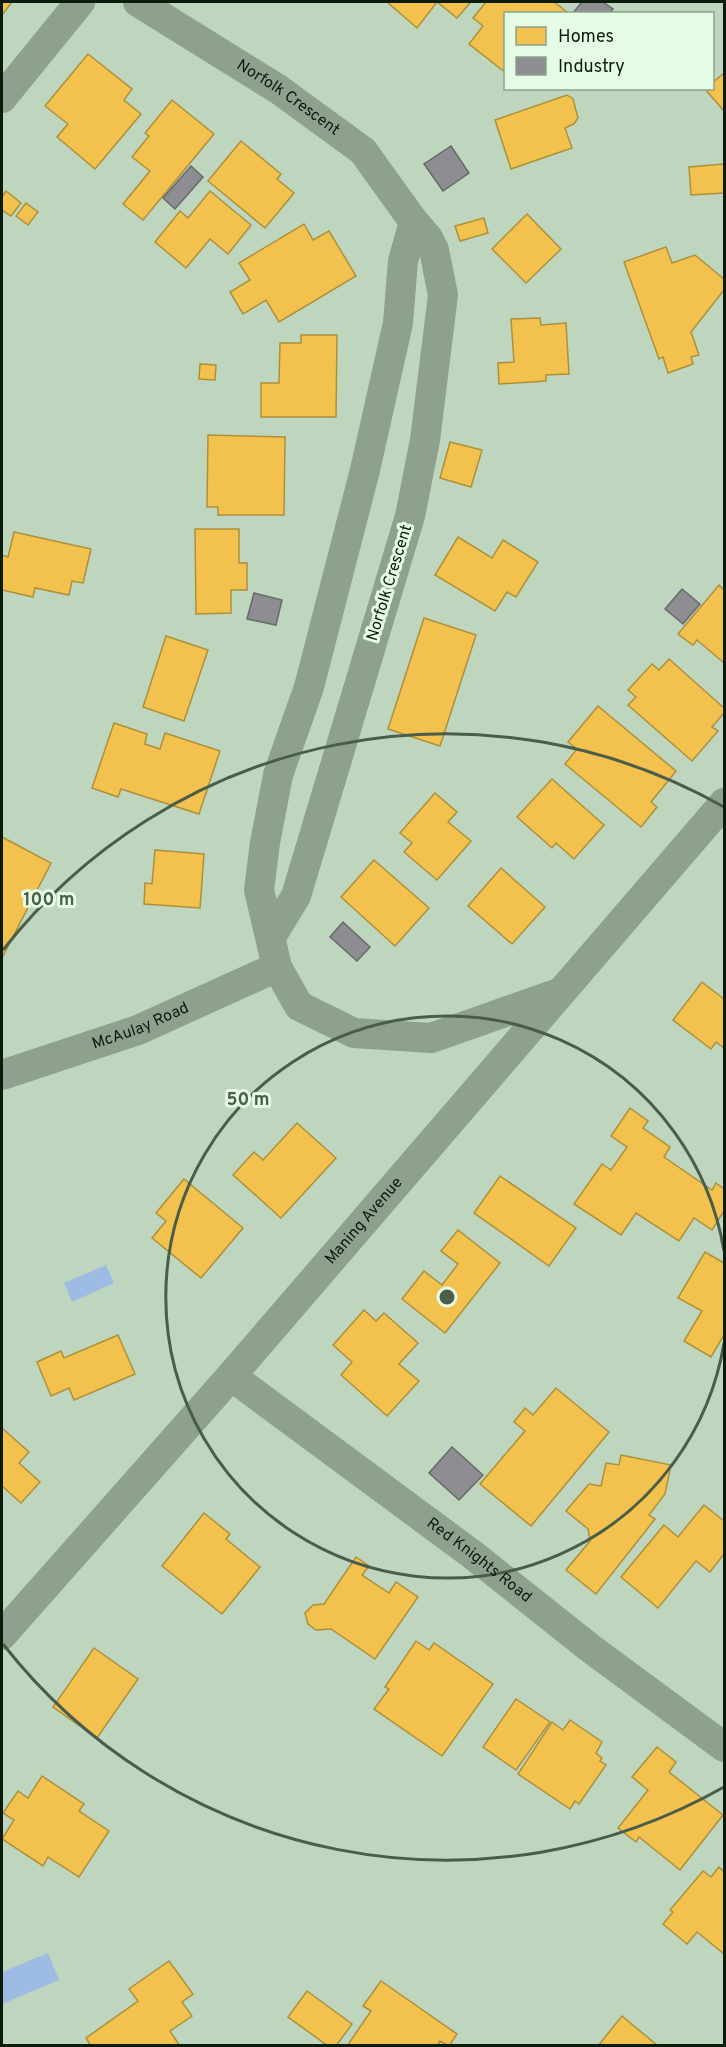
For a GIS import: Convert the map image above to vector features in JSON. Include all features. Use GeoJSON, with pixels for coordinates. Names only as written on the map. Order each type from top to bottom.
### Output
{"type":"FeatureCollection","features":[{"type":"Feature","properties":{"kind":"street"},"geometry":{"type":"LineString","coordinates":[[2,98],[80,2]]}},
{"type":"Feature","properties":{"kind":"street","name":"Norfolk Crescent"},"geometry":{"type":"LineString","coordinates":[[138,2],[278,89],[363,151],[428,238],[434,250],[443,295],[424,440],[410,516],[296,896],[271,938]]}},
{"type":"Feature","properties":{"kind":"street"},"geometry":{"type":"LineString","coordinates":[[414,222],[403,261],[398,323],[365,470],[309,687],[278,776],[265,843],[259,890],[276,967],[299,1006],[354,1033],[431,1038],[562,992]]}},
{"type":"Feature","properties":{"kind":"street","name":"Maning Avenue"},"geometry":{"type":"LineString","coordinates":[[2,1635],[231,1376],[724,802]]}},
{"type":"Feature","properties":{"kind":"street","name":"McAulay Road"},"geometry":{"type":"LineString","coordinates":[[2,1075],[138,1030],[276,967]]}},
{"type":"Feature","properties":{"kind":"street","name":"Red Knights Road"},"geometry":{"type":"LineString","coordinates":[[231,1376],[473,1555],[590,1648],[724,1747]]}},
{"type":"Feature","properties":{"kind":"water"},"geometry":{"type":"Polygon","coordinates":[[[106,1265],[114,1283],[72,1302],[64,1283],[106,1265]]]}},
{"type":"Feature","properties":{"kind":"water"},"geometry":{"type":"Polygon","coordinates":[[[48,1953],[59,1980],[2,2004],[2,1972],[48,1953]]]}},
{"type":"Feature","properties":{"kind":"building: Homes"},"geometry":{"type":"Polygon","coordinates":[[[2,2],[12,2],[2,15],[2,2]]]}},
{"type":"Feature","properties":{"kind":"building: Homes"},"geometry":{"type":"Polygon","coordinates":[[[387,2],[437,2],[417,28],[387,2]]]}},
{"type":"Feature","properties":{"kind":"building: Homes"},"geometry":{"type":"Polygon","coordinates":[[[437,2],[471,2],[457,18],[437,2]]]}},
{"type":"Feature","properties":{"kind":"building: Homes"},"geometry":{"type":"Polygon","coordinates":[[[486,2],[554,2],[567,12],[504,12],[504,71],[469,44],[483,26],[473,18],[486,2]]]}},
{"type":"Feature","properties":{"kind":"building: Homes"},"geometry":{"type":"Polygon","coordinates":[[[88,54],[132,89],[124,100],[141,114],[95,169],[57,137],[68,124],[45,106],[88,54]]]}},
{"type":"Feature","properties":{"kind":"building: Homes"},"geometry":{"type":"Polygon","coordinates":[[[724,73],[724,111],[706,90],[714,90],[714,81],[724,73]]]}},
{"type":"Feature","properties":{"kind":"building: Homes"},"geometry":{"type":"Polygon","coordinates":[[[567,95],[573,99],[578,118],[574,124],[565,128],[572,148],[511,169],[495,120],[567,95]]]}},
{"type":"Feature","properties":{"kind":"building: Homes"},"geometry":{"type":"Polygon","coordinates":[[[172,100],[214,134],[143,220],[123,204],[150,171],[132,157],[149,136],[145,133],[172,100]]]}},
{"type":"Feature","properties":{"kind":"building: Homes"},"geometry":{"type":"Polygon","coordinates":[[[241,141],[281,174],[277,179],[294,193],[265,228],[208,181],[241,141]]]}},
{"type":"Feature","properties":{"kind":"building: Homes"},"geometry":{"type":"Polygon","coordinates":[[[724,164],[724,193],[691,195],[689,167],[724,164]]]}},
{"type":"Feature","properties":{"kind":"building: Homes"},"geometry":{"type":"Polygon","coordinates":[[[6,191],[21,203],[11,216],[2,210],[2,197],[6,191]]]}},
{"type":"Feature","properties":{"kind":"building: Homes"},"geometry":{"type":"Polygon","coordinates":[[[210,191],[251,225],[228,254],[210,239],[186,268],[155,242],[180,211],[188,218],[210,191]]]}},
{"type":"Feature","properties":{"kind":"building: Homes"},"geometry":{"type":"Polygon","coordinates":[[[26,203],[38,212],[28,225],[16,216],[26,203]]]}},
{"type":"Feature","properties":{"kind":"building: Homes"},"geometry":{"type":"Polygon","coordinates":[[[527,214],[561,249],[526,283],[492,249],[527,214]]]}},
{"type":"Feature","properties":{"kind":"building: Homes"},"geometry":{"type":"Polygon","coordinates":[[[484,218],[488,233],[460,241],[455,226],[484,218]]]}},
{"type":"Feature","properties":{"kind":"building: Homes"},"geometry":{"type":"Polygon","coordinates":[[[304,224],[313,240],[329,231],[356,276],[279,322],[266,300],[243,314],[230,292],[250,280],[239,263],[304,224]]]}},
{"type":"Feature","properties":{"kind":"building: Homes"},"geometry":{"type":"Polygon","coordinates":[[[666,247],[672,263],[695,255],[724,279],[724,290],[691,332],[699,355],[691,357],[693,364],[668,373],[663,357],[659,359],[624,262],[666,247]]]}},
{"type":"Feature","properties":{"kind":"building: Homes"},"geometry":{"type":"Polygon","coordinates":[[[540,318],[541,325],[566,323],[569,374],[546,375],[546,381],[499,384],[498,363],[514,362],[511,319],[540,318]]]}},
{"type":"Feature","properties":{"kind":"building: Homes"},"geometry":{"type":"Polygon","coordinates":[[[301,335],[337,335],[336,417],[261,417],[261,383],[279,383],[280,343],[301,343],[301,335]]]}},
{"type":"Feature","properties":{"kind":"building: Homes"},"geometry":{"type":"Polygon","coordinates":[[[200,364],[216,365],[215,380],[199,379],[200,364]]]}},
{"type":"Feature","properties":{"kind":"building: Homes"},"geometry":{"type":"Polygon","coordinates":[[[208,435],[285,437],[284,515],[218,515],[218,507],[207,507],[208,435]]]}},
{"type":"Feature","properties":{"kind":"building: Homes"},"geometry":{"type":"Polygon","coordinates":[[[450,442],[482,450],[471,487],[440,478],[450,442]]]}},
{"type":"Feature","properties":{"kind":"building: Homes"},"geometry":{"type":"Polygon","coordinates":[[[195,529],[239,529],[239,563],[247,563],[247,590],[231,590],[231,613],[196,614],[195,529]]]}},
{"type":"Feature","properties":{"kind":"building: Homes"},"geometry":{"type":"Polygon","coordinates":[[[14,532],[91,549],[83,583],[72,581],[69,595],[35,588],[33,597],[2,590],[2,555],[8,557],[14,532]]]}},
{"type":"Feature","properties":{"kind":"building: Homes"},"geometry":{"type":"Polygon","coordinates":[[[458,537],[492,558],[503,540],[538,562],[516,597],[507,592],[495,611],[435,575],[458,537]]]}},
{"type":"Feature","properties":{"kind":"building: Homes"},"geometry":{"type":"Polygon","coordinates":[[[719,585],[724,590],[724,663],[697,640],[693,645],[678,634],[719,585]]]}},
{"type":"Feature","properties":{"kind":"building: Homes"},"geometry":{"type":"Polygon","coordinates":[[[424,618],[476,635],[440,746],[388,729],[424,618]]]}},
{"type":"Feature","properties":{"kind":"building: Homes"},"geometry":{"type":"Polygon","coordinates":[[[166,636],[208,650],[184,721],[143,707],[166,636]]]}},
{"type":"Feature","properties":{"kind":"building: Homes"},"geometry":{"type":"Polygon","coordinates":[[[669,659],[724,708],[724,713],[712,727],[718,731],[692,761],[628,705],[636,697],[628,690],[652,664],[659,670],[669,659]]]}},
{"type":"Feature","properties":{"kind":"building: Homes"},"geometry":{"type":"Polygon","coordinates":[[[598,706],[676,771],[651,802],[657,807],[641,827],[565,764],[577,749],[568,742],[598,706]]]}},
{"type":"Feature","properties":{"kind":"building: Homes"},"geometry":{"type":"Polygon","coordinates":[[[114,723],[147,734],[145,744],[160,749],[165,733],[220,751],[199,814],[121,789],[118,797],[92,788],[114,723]]]}},
{"type":"Feature","properties":{"kind":"building: Homes"},"geometry":{"type":"Polygon","coordinates":[[[552,779],[604,825],[574,859],[556,843],[552,848],[517,817],[552,779]]]}},
{"type":"Feature","properties":{"kind":"building: Homes"},"geometry":{"type":"Polygon","coordinates":[[[435,793],[457,812],[448,822],[471,841],[437,880],[404,852],[412,843],[400,833],[435,793]]]}},
{"type":"Feature","properties":{"kind":"building: Homes"},"geometry":{"type":"Polygon","coordinates":[[[2,837],[51,863],[3,956],[2,955],[2,837]]]}},
{"type":"Feature","properties":{"kind":"building: Homes"},"geometry":{"type":"Polygon","coordinates":[[[155,850],[204,854],[200,908],[144,904],[145,883],[152,884],[155,850]]]}},
{"type":"Feature","properties":{"kind":"building: Homes"},"geometry":{"type":"Polygon","coordinates":[[[374,860],[429,908],[395,946],[341,897],[374,860]]]}},
{"type":"Feature","properties":{"kind":"building: Homes"},"geometry":{"type":"Polygon","coordinates":[[[501,868],[545,907],[512,944],[468,906],[501,868]]]}},
{"type":"Feature","properties":{"kind":"building: Homes"},"geometry":{"type":"Polygon","coordinates":[[[702,982],[724,999],[724,1048],[716,1042],[711,1049],[673,1020],[702,982]]]}},
{"type":"Feature","properties":{"kind":"building: Homes"},"geometry":{"type":"Polygon","coordinates":[[[630,1108],[648,1121],[643,1128],[670,1147],[664,1157],[712,1190],[716,1183],[724,1189],[724,1211],[712,1230],[694,1218],[679,1241],[636,1213],[621,1235],[574,1204],[602,1164],[611,1170],[627,1147],[611,1136],[630,1108]]]}},
{"type":"Feature","properties":{"kind":"building: Homes"},"geometry":{"type":"Polygon","coordinates":[[[297,1123],[336,1158],[281,1218],[233,1175],[254,1152],[263,1160],[297,1123]]]}},
{"type":"Feature","properties":{"kind":"building: Homes"},"geometry":{"type":"Polygon","coordinates":[[[500,1176],[576,1228],[549,1266],[474,1213],[500,1176]]]}},
{"type":"Feature","properties":{"kind":"building: Homes"},"geometry":{"type":"Polygon","coordinates":[[[184,1179],[243,1228],[201,1278],[152,1238],[166,1221],[156,1213],[184,1179]]]}},
{"type":"Feature","properties":{"kind":"building: Homes"},"geometry":{"type":"Polygon","coordinates":[[[458,1230],[500,1263],[445,1333],[402,1299],[424,1271],[442,1285],[458,1264],[441,1251],[458,1230]]]}},
{"type":"Feature","properties":{"kind":"building: Homes"},"geometry":{"type":"Polygon","coordinates":[[[705,1252],[724,1263],[724,1335],[711,1357],[684,1341],[702,1311],[678,1298],[705,1252]]]}},
{"type":"Feature","properties":{"kind":"building: Homes"},"geometry":{"type":"Polygon","coordinates":[[[364,1310],[376,1321],[384,1313],[418,1343],[399,1364],[419,1381],[387,1416],[341,1375],[352,1362],[333,1345],[364,1310]]]}},
{"type":"Feature","properties":{"kind":"building: Homes"},"geometry":{"type":"Polygon","coordinates":[[[118,1335],[135,1374],[74,1400],[69,1388],[51,1396],[37,1362],[61,1351],[64,1358],[118,1335]]]}},
{"type":"Feature","properties":{"kind":"building: Homes"},"geometry":{"type":"Polygon","coordinates":[[[556,1388],[609,1432],[531,1526],[480,1484],[525,1431],[514,1422],[525,1408],[533,1415],[556,1388]]]}},
{"type":"Feature","properties":{"kind":"building: Homes"},"geometry":{"type":"Polygon","coordinates":[[[2,1428],[29,1452],[19,1463],[40,1482],[21,1503],[2,1486],[2,1428]]]}},
{"type":"Feature","properties":{"kind":"building: Homes"},"geometry":{"type":"Polygon","coordinates":[[[621,1455],[671,1465],[665,1494],[649,1515],[655,1519],[596,1594],[566,1570],[590,1541],[588,1529],[566,1511],[589,1484],[601,1486],[606,1463],[619,1465],[621,1455]]]}},
{"type":"Feature","properties":{"kind":"building: Homes"},"geometry":{"type":"Polygon","coordinates":[[[704,1505],[724,1521],[724,1554],[710,1572],[696,1561],[658,1608],[621,1577],[664,1525],[678,1537],[704,1505]]]}},
{"type":"Feature","properties":{"kind":"building: Homes"},"geometry":{"type":"Polygon","coordinates":[[[204,1513],[230,1534],[226,1539],[260,1567],[222,1614],[162,1566],[204,1513]]]}},
{"type":"Feature","properties":{"kind":"building: Homes"},"geometry":{"type":"Polygon","coordinates":[[[356,1557],[369,1566],[362,1575],[389,1593],[396,1582],[418,1597],[375,1659],[331,1629],[316,1630],[308,1624],[305,1613],[313,1605],[324,1604],[356,1557]]]}},
{"type":"Feature","properties":{"kind":"building: Homes"},"geometry":{"type":"Polygon","coordinates":[[[416,1641],[429,1650],[434,1643],[493,1684],[442,1756],[374,1709],[389,1689],[385,1687],[416,1641]]]}},
{"type":"Feature","properties":{"kind":"building: Homes"},"geometry":{"type":"Polygon","coordinates":[[[94,1648],[138,1679],[97,1738],[53,1707],[94,1648]]]}},
{"type":"Feature","properties":{"kind":"building: Homes"},"geometry":{"type":"Polygon","coordinates":[[[516,1699],[550,1722],[516,1770],[483,1747],[516,1699]]]}},
{"type":"Feature","properties":{"kind":"building: Homes"},"geometry":{"type":"Polygon","coordinates":[[[570,1720],[602,1742],[596,1753],[602,1758],[600,1761],[606,1765],[579,1804],[575,1801],[570,1809],[518,1774],[552,1722],[563,1730],[570,1720]]]}},
{"type":"Feature","properties":{"kind":"building: Homes"},"geometry":{"type":"Polygon","coordinates":[[[657,1747],[676,1762],[669,1772],[723,1815],[680,1870],[639,1837],[636,1842],[618,1828],[648,1790],[632,1777],[657,1747]]]}},
{"type":"Feature","properties":{"kind":"building: Homes"},"geometry":{"type":"Polygon","coordinates":[[[42,1776],[84,1804],[79,1811],[109,1831],[79,1877],[48,1857],[43,1866],[2,1839],[14,1820],[3,1813],[18,1791],[28,1798],[42,1776]]]}},
{"type":"Feature","properties":{"kind":"building: Homes"},"geometry":{"type":"Polygon","coordinates":[[[719,1867],[724,1872],[724,1954],[697,1932],[687,1944],[663,1924],[673,1912],[670,1910],[703,1871],[711,1877],[719,1867]]]}},
{"type":"Feature","properties":{"kind":"building: Homes"},"geometry":{"type":"Polygon","coordinates":[[[169,1961],[193,1994],[182,2002],[192,2016],[170,2031],[180,2046],[91,2046],[86,2038],[138,2001],[129,1989],[169,1961]]]}},
{"type":"Feature","properties":{"kind":"building: Homes"},"geometry":{"type":"Polygon","coordinates":[[[381,1981],[457,2034],[449,2046],[440,2041],[437,2046],[347,2046],[371,2011],[363,2006],[381,1981]]]}},
{"type":"Feature","properties":{"kind":"building: Homes"},"geometry":{"type":"Polygon","coordinates":[[[307,1991],[352,2024],[336,2046],[328,2046],[288,2017],[307,1991]]]}},
{"type":"Feature","properties":{"kind":"building: Homes"},"geometry":{"type":"Polygon","coordinates":[[[622,2016],[658,2046],[598,2046],[622,2016]]]}},
{"type":"Feature","properties":{"kind":"building: Industry"},"geometry":{"type":"Polygon","coordinates":[[[582,2],[603,2],[613,9],[611,12],[574,12],[582,2]]]}},
{"type":"Feature","properties":{"kind":"building: Industry"},"geometry":{"type":"Polygon","coordinates":[[[451,146],[469,173],[443,191],[424,164],[451,146]]]}},
{"type":"Feature","properties":{"kind":"building: Industry"},"geometry":{"type":"Polygon","coordinates":[[[191,166],[203,177],[175,209],[163,198],[191,166]]]}},
{"type":"Feature","properties":{"kind":"building: Industry"},"geometry":{"type":"Polygon","coordinates":[[[682,589],[700,604],[683,624],[665,609],[682,589]]]}},
{"type":"Feature","properties":{"kind":"building: Industry"},"geometry":{"type":"Polygon","coordinates":[[[254,593],[282,600],[276,625],[247,619],[254,593]]]}},
{"type":"Feature","properties":{"kind":"building: Industry"},"geometry":{"type":"Polygon","coordinates":[[[343,922],[370,947],[357,961],[330,937],[343,922]]]}},
{"type":"Feature","properties":{"kind":"building: Industry"},"geometry":{"type":"Polygon","coordinates":[[[452,1447],[483,1475],[459,1500],[429,1473],[452,1447]]]}}]}
